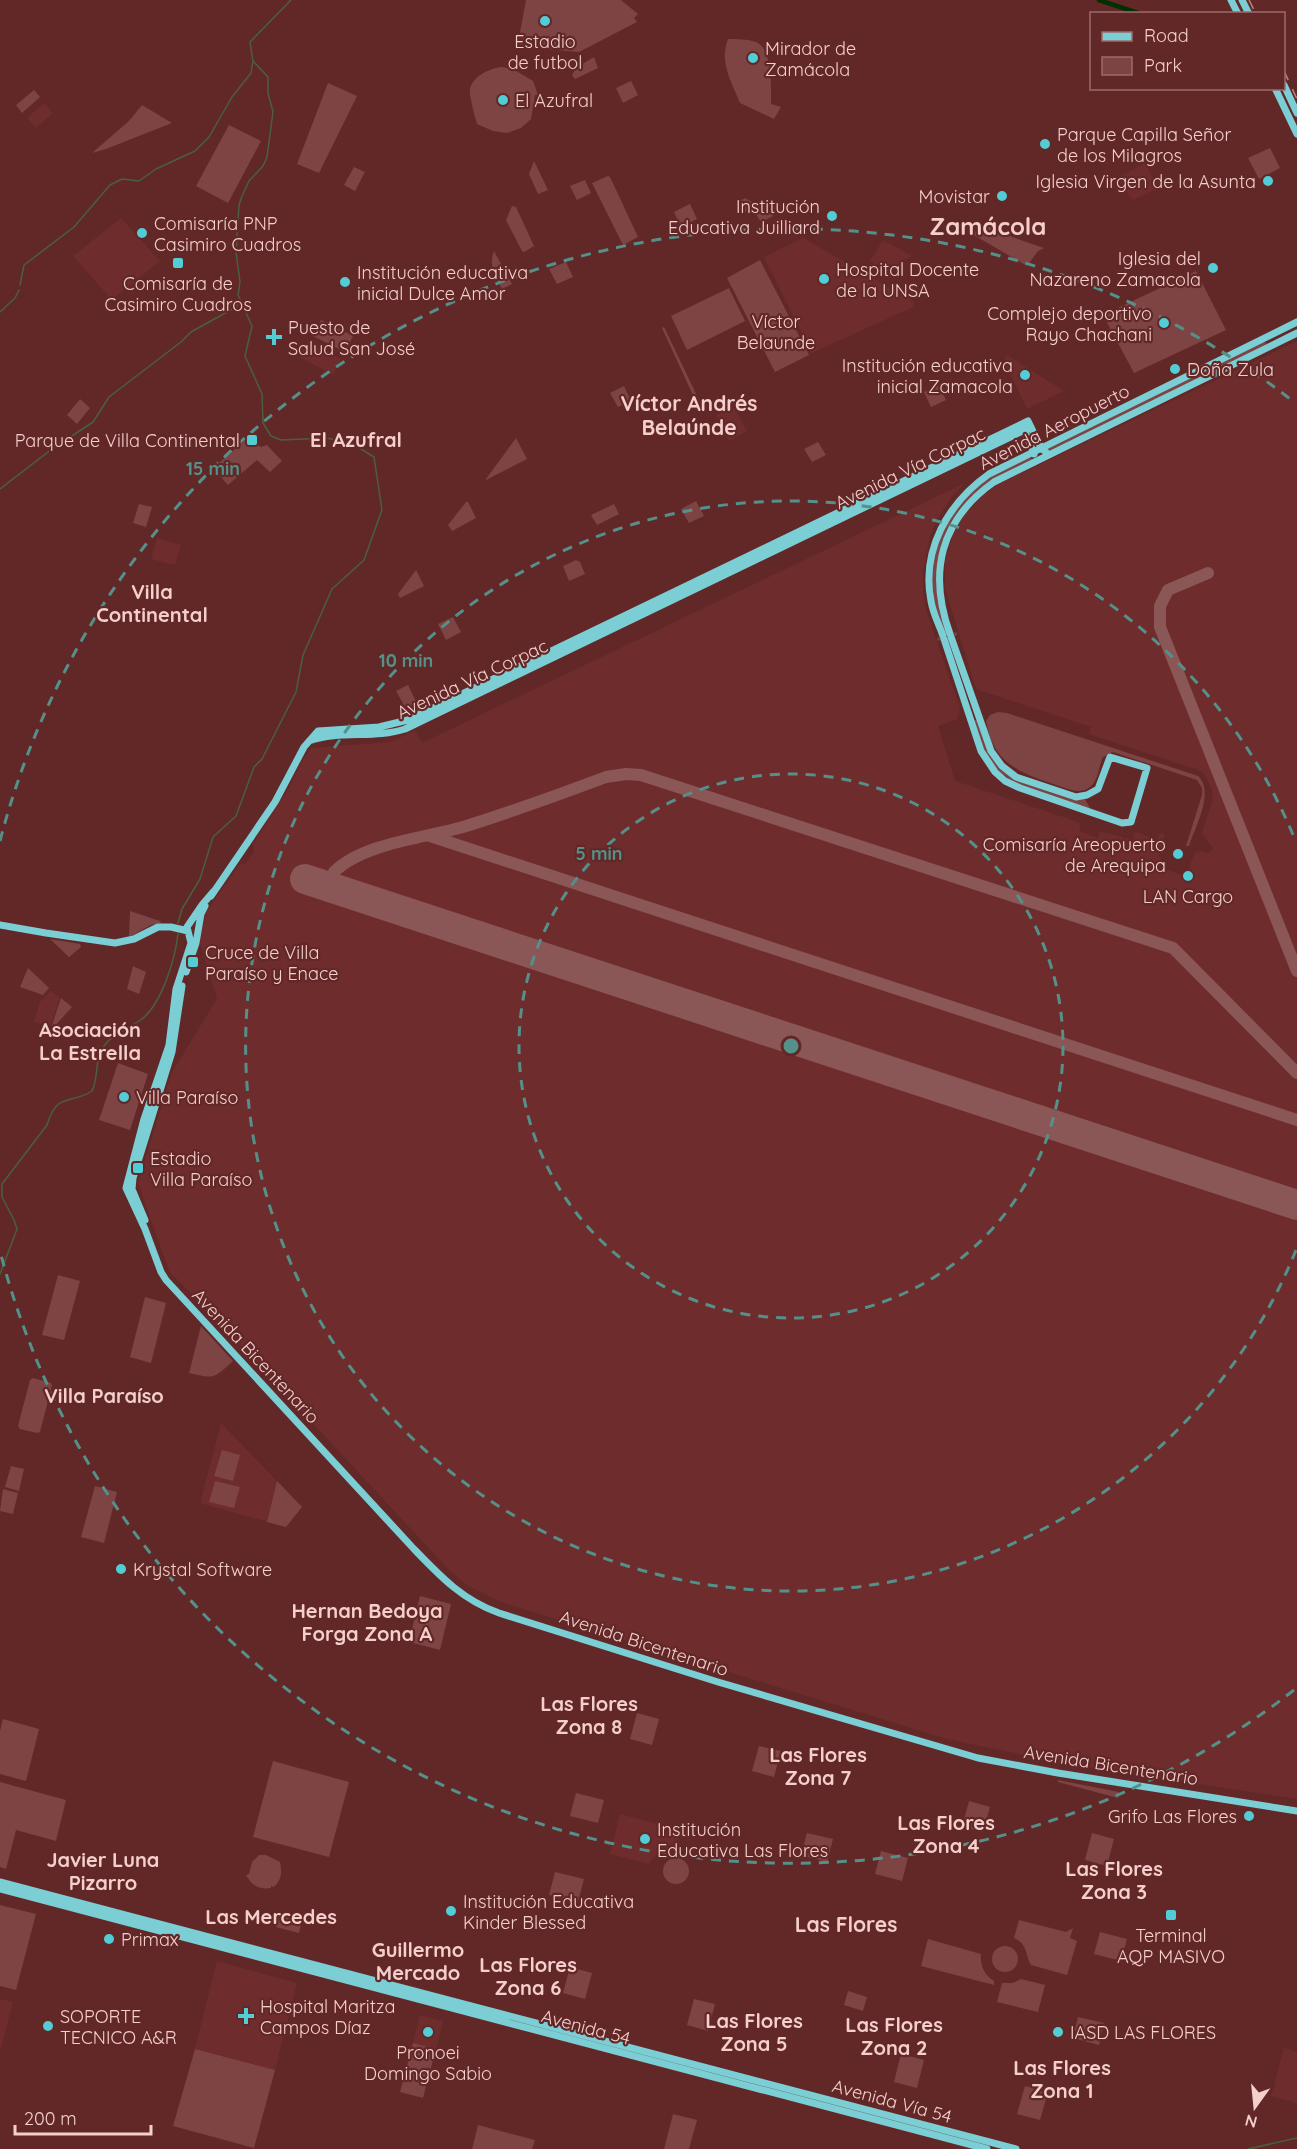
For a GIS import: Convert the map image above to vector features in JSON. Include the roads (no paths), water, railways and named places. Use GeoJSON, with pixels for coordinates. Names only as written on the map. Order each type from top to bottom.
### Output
{"type":"FeatureCollection","features":[{"type":"Feature","properties":{"kind":"main road"},"geometry":{"type":"LineString","coordinates":[[1285,87],[1297,113]]}},
{"type":"Feature","properties":{"kind":"main road"},"geometry":{"type":"LineString","coordinates":[[1276,90],[1297,134]]}},
{"type":"Feature","properties":{"kind":"main road","name":"Avenida Aeropuerto"},"geometry":{"type":"LineString","coordinates":[[1297,322],[989,474],[961,497],[946,518],[935,542],[929,569],[930,595],[936,620],[947,637],[959,656],[991,751],[1002,766],[1020,779],[1071,796],[1087,795],[1099,787],[1110,757],[1148,768],[1131,822],[1125,824],[1014,786],[995,772],[981,752],[950,658],[947,637],[946,619],[940,599],[939,570],[941,556],[958,515],[980,492],[994,482],[1297,333]]}},
{"type":"Feature","properties":{"kind":"main road"},"geometry":{"type":"LineString","coordinates":[[1267,337],[1271,345]]}},
{"type":"Feature","properties":{"kind":"main road","name":"Avenida Vía Corpac"},"geometry":{"type":"LineString","coordinates":[[309,741],[318,731],[380,727],[408,720],[1026,425],[1038,450]]}},
{"type":"Feature","properties":{"kind":"main road"},"geometry":{"type":"LineString","coordinates":[[1038,450],[1046,453],[1042,458]]}},
{"type":"Feature","properties":{"kind":"main road","name":"Avenida Bicentenario"},"geometry":{"type":"LineString","coordinates":[[309,741],[275,802],[190,929],[191,943],[176,989],[169,1045],[144,1119],[127,1182],[128,1193],[146,1223],[161,1272],[180,1296],[440,1576],[464,1596],[486,1608],[718,1682],[978,1758],[1297,1811]]}},
{"type":"Feature","properties":{"kind":"main road"},"geometry":{"type":"LineString","coordinates":[[0,925],[115,943],[134,939],[158,927],[190,929]]}},
{"type":"Feature","properties":{"kind":"main road","name":"Avenida 54"},"geometry":{"type":"LineString","coordinates":[[0,1882],[761,2081]]}},
{"type":"Feature","properties":{"kind":"main road","name":"Avenida 54"},"geometry":{"type":"LineString","coordinates":[[0,1889],[955,2140]]}},
{"type":"Feature","properties":{"kind":"main road","name":"Avenida Vía 54"},"geometry":{"type":"LineString","coordinates":[[761,2081],[1016,2149]]}},
{"type":"Feature","properties":{"kind":"main road","name":"Avenida Vía 54"},"geometry":{"type":"LineString","coordinates":[[955,2140],[987,2149]]}},
{"type":"Feature","properties":{"kind":"waterway"},"geometry":{"type":"LineString","coordinates":[[20,285],[24,265],[74,227],[110,185],[122,179],[139,181],[156,169],[195,151],[209,137],[232,97],[251,73],[253,61],[250,42],[291,0]]}},
{"type":"Feature","properties":{"kind":"waterway"},"geometry":{"type":"LineString","coordinates":[[1099,0],[1135,12]]}},
{"type":"Feature","properties":{"kind":"waterway"},"geometry":{"type":"LineString","coordinates":[[178,923],[182,909],[200,879],[213,837],[236,816],[254,767],[262,759],[296,692],[303,655],[332,589],[364,560],[382,510],[374,457],[351,443],[326,438],[281,440],[271,436],[263,423],[262,394],[245,356],[252,326],[238,295],[240,282],[236,252],[239,205],[249,181],[263,166],[267,157],[273,112],[268,93],[268,77],[253,61]]}},
{"type":"Feature","properties":{"kind":"waterway"},"geometry":{"type":"LineString","coordinates":[[0,312],[15,298],[19,290]]}},
{"type":"Feature","properties":{"kind":"waterway"},"geometry":{"type":"LineString","coordinates":[[0,489],[52,449],[93,422],[109,397],[191,332],[236,307],[240,300]]}},
{"type":"Feature","properties":{"kind":"waterway"},"geometry":{"type":"LineString","coordinates":[[0,1274],[17,1229],[2,1197],[2,1184],[47,1125],[55,1107],[65,1100],[92,1091],[99,1057],[107,1042],[149,1012],[166,980],[178,934]]}},
{"type":"Feature","properties":{"kind":"waterway"},"geometry":{"type":"LineString","coordinates":[[1248,2149],[1297,2138]]}},
{"type":"Feature","properties":{"kind":"railway"},"geometry":{"type":"LineString","coordinates":[[1249,0],[1255,12]]}},
{"type":"Feature","properties":{"kind":"railway"},"geometry":{"type":"LineString","coordinates":[[1285,73],[1297,99]]}},
{"type":"Feature","properties":{"kind":"place","name":"Estadio de futbol"},"geometry":{"type":"Point","coordinates":[545,21]}},
{"type":"Feature","properties":{"kind":"place","name":"Mirador de Zamácola"},"geometry":{"type":"Point","coordinates":[753,58]}},
{"type":"Feature","properties":{"kind":"place","name":"El Azufral"},"geometry":{"type":"Point","coordinates":[503,100]}},
{"type":"Feature","properties":{"kind":"place","name":"Parque Capilla Señor de los Milagros"},"geometry":{"type":"Point","coordinates":[1045,144]}},
{"type":"Feature","properties":{"kind":"place","name":"Iglesia Virgen de la Asunta"},"geometry":{"type":"Point","coordinates":[1268,181]}},
{"type":"Feature","properties":{"kind":"place","name":"Movistar"},"geometry":{"type":"Point","coordinates":[1002,196]}},
{"type":"Feature","properties":{"kind":"place","name":"Institución Educativa Juilliard"},"geometry":{"type":"Point","coordinates":[832,216]}},
{"type":"Feature","properties":{"kind":"place","name":"Comisaría PNP Casimiro Cuadros"},"geometry":{"type":"Point","coordinates":[142,233]}},
{"type":"Feature","properties":{"kind":"place","name":"Comisaría de Casimiro Cuadros"},"geometry":{"type":"Point","coordinates":[178,263]}},
{"type":"Feature","properties":{"kind":"place","name":"Iglesia del Nazareno Zamacola"},"geometry":{"type":"Point","coordinates":[1213,268]}},
{"type":"Feature","properties":{"kind":"place","name":"Hospital Docente de la UNSA"},"geometry":{"type":"Point","coordinates":[824,279]}},
{"type":"Feature","properties":{"kind":"place","name":"Institución educativa inicial Dulce Amor"},"geometry":{"type":"Point","coordinates":[345,282]}},
{"type":"Feature","properties":{"kind":"place","name":"Complejo deportivo Rayo Chachani"},"geometry":{"type":"Point","coordinates":[1164,323]}},
{"type":"Feature","properties":{"kind":"place","name":"Puesto de Salud San José"},"geometry":{"type":"Point","coordinates":[274,337]}},
{"type":"Feature","properties":{"kind":"place","name":"Doña Zula"},"geometry":{"type":"Point","coordinates":[1175,369]}},
{"type":"Feature","properties":{"kind":"place","name":"Institución educativa inicial Zamacola"},"geometry":{"type":"Point","coordinates":[1025,375]}},
{"type":"Feature","properties":{"kind":"place","name":"Parque de Villa Continental"},"geometry":{"type":"Point","coordinates":[252,440]}},
{"type":"Feature","properties":{"kind":"place","name":"Comisaría Areopuerto de Arequipa"},"geometry":{"type":"Point","coordinates":[1178,854]}},
{"type":"Feature","properties":{"kind":"place","name":"LAN Cargo"},"geometry":{"type":"Point","coordinates":[1188,876]}},
{"type":"Feature","properties":{"kind":"place","name":"Cruce de Villa Paraíso y Enace"},"geometry":{"type":"Point","coordinates":[193,962]}},
{"type":"Feature","properties":{"kind":"place","name":"Villa Paraíso"},"geometry":{"type":"Point","coordinates":[124,1097]}},
{"type":"Feature","properties":{"kind":"place","name":"Estadio Villa Paraíso"},"geometry":{"type":"Point","coordinates":[138,1168]}},
{"type":"Feature","properties":{"kind":"place","name":"Krystal Software"},"geometry":{"type":"Point","coordinates":[121,1569]}},
{"type":"Feature","properties":{"kind":"place","name":"Grifo Las Flores"},"geometry":{"type":"Point","coordinates":[1249,1816]}},
{"type":"Feature","properties":{"kind":"place","name":"Institución Educativa Las Flores"},"geometry":{"type":"Point","coordinates":[645,1839]}},
{"type":"Feature","properties":{"kind":"place","name":"Institución Educativa Kinder Blessed"},"geometry":{"type":"Point","coordinates":[451,1911]}},
{"type":"Feature","properties":{"kind":"place","name":"Terminal AQP MASIVO"},"geometry":{"type":"Point","coordinates":[1171,1915]}},
{"type":"Feature","properties":{"kind":"place","name":"Primax"},"geometry":{"type":"Point","coordinates":[109,1939]}},
{"type":"Feature","properties":{"kind":"place","name":"Hospital Maritza Campos Díaz"},"geometry":{"type":"Point","coordinates":[246,2016]}},
{"type":"Feature","properties":{"kind":"place","name":"SOPORTE TECNICO A&R"},"geometry":{"type":"Point","coordinates":[48,2026]}},
{"type":"Feature","properties":{"kind":"place","name":"Pronoei Domingo Sabio"},"geometry":{"type":"Point","coordinates":[428,2032]}},
{"type":"Feature","properties":{"kind":"place","name":"IASD LAS FLORES"},"geometry":{"type":"Point","coordinates":[1058,2032]}},
{"type":"Feature","properties":{"kind":"district","name":"Zamácola"},"geometry":{"type":"Point","coordinates":[988,226]}},
{"type":"Feature","properties":{"kind":"district","name":"Víctor Andrés Belaúnde"},"geometry":{"type":"Point","coordinates":[689,415]}},
{"type":"Feature","properties":{"kind":"district","name":"El Azufral"},"geometry":{"type":"Point","coordinates":[356,439]}},
{"type":"Feature","properties":{"kind":"district","name":"Villa Continental"},"geometry":{"type":"Point","coordinates":[152,602]}},
{"type":"Feature","properties":{"kind":"district","name":"Asociación La Estrella"},"geometry":{"type":"Point","coordinates":[90,1040]}},
{"type":"Feature","properties":{"kind":"district","name":"Villa Paraíso"},"geometry":{"type":"Point","coordinates":[104,1395]}},
{"type":"Feature","properties":{"kind":"district","name":"Hernan Bedoya Forga Zona A"},"geometry":{"type":"Point","coordinates":[367,1622]}},
{"type":"Feature","properties":{"kind":"district","name":"Las Flores Zona 8"},"geometry":{"type":"Point","coordinates":[589,1714]}},
{"type":"Feature","properties":{"kind":"district","name":"Las Flores Zona 7"},"geometry":{"type":"Point","coordinates":[818,1766]}},
{"type":"Feature","properties":{"kind":"district","name":"Las Flores Zona 4"},"geometry":{"type":"Point","coordinates":[946,1834]}},
{"type":"Feature","properties":{"kind":"district","name":"Javier Luna Pizarro"},"geometry":{"type":"Point","coordinates":[103,1870]}},
{"type":"Feature","properties":{"kind":"district","name":"Las Flores Zona 3"},"geometry":{"type":"Point","coordinates":[1114,1880]}},
{"type":"Feature","properties":{"kind":"district","name":"Las Mercedes"},"geometry":{"type":"Point","coordinates":[271,1916]}},
{"type":"Feature","properties":{"kind":"district","name":"Las Flores"},"geometry":{"type":"Point","coordinates":[846,1924]}},
{"type":"Feature","properties":{"kind":"district","name":"Guillermo Mercado"},"geometry":{"type":"Point","coordinates":[418,1960]}},
{"type":"Feature","properties":{"kind":"district","name":"Las Flores Zona 6"},"geometry":{"type":"Point","coordinates":[528,1976]}},
{"type":"Feature","properties":{"kind":"district","name":"Las Flores Zona 5"},"geometry":{"type":"Point","coordinates":[754,2032]}},
{"type":"Feature","properties":{"kind":"district","name":"Las Flores Zona 2"},"geometry":{"type":"Point","coordinates":[894,2036]}},
{"type":"Feature","properties":{"kind":"district","name":"Las Flores Zona 1"},"geometry":{"type":"Point","coordinates":[1062,2078]}},
{"type":"Feature","properties":{"kind":"park label","name":"Víctor Belaunde"},"geometry":{"type":"Point","coordinates":[776,331]}}]}
